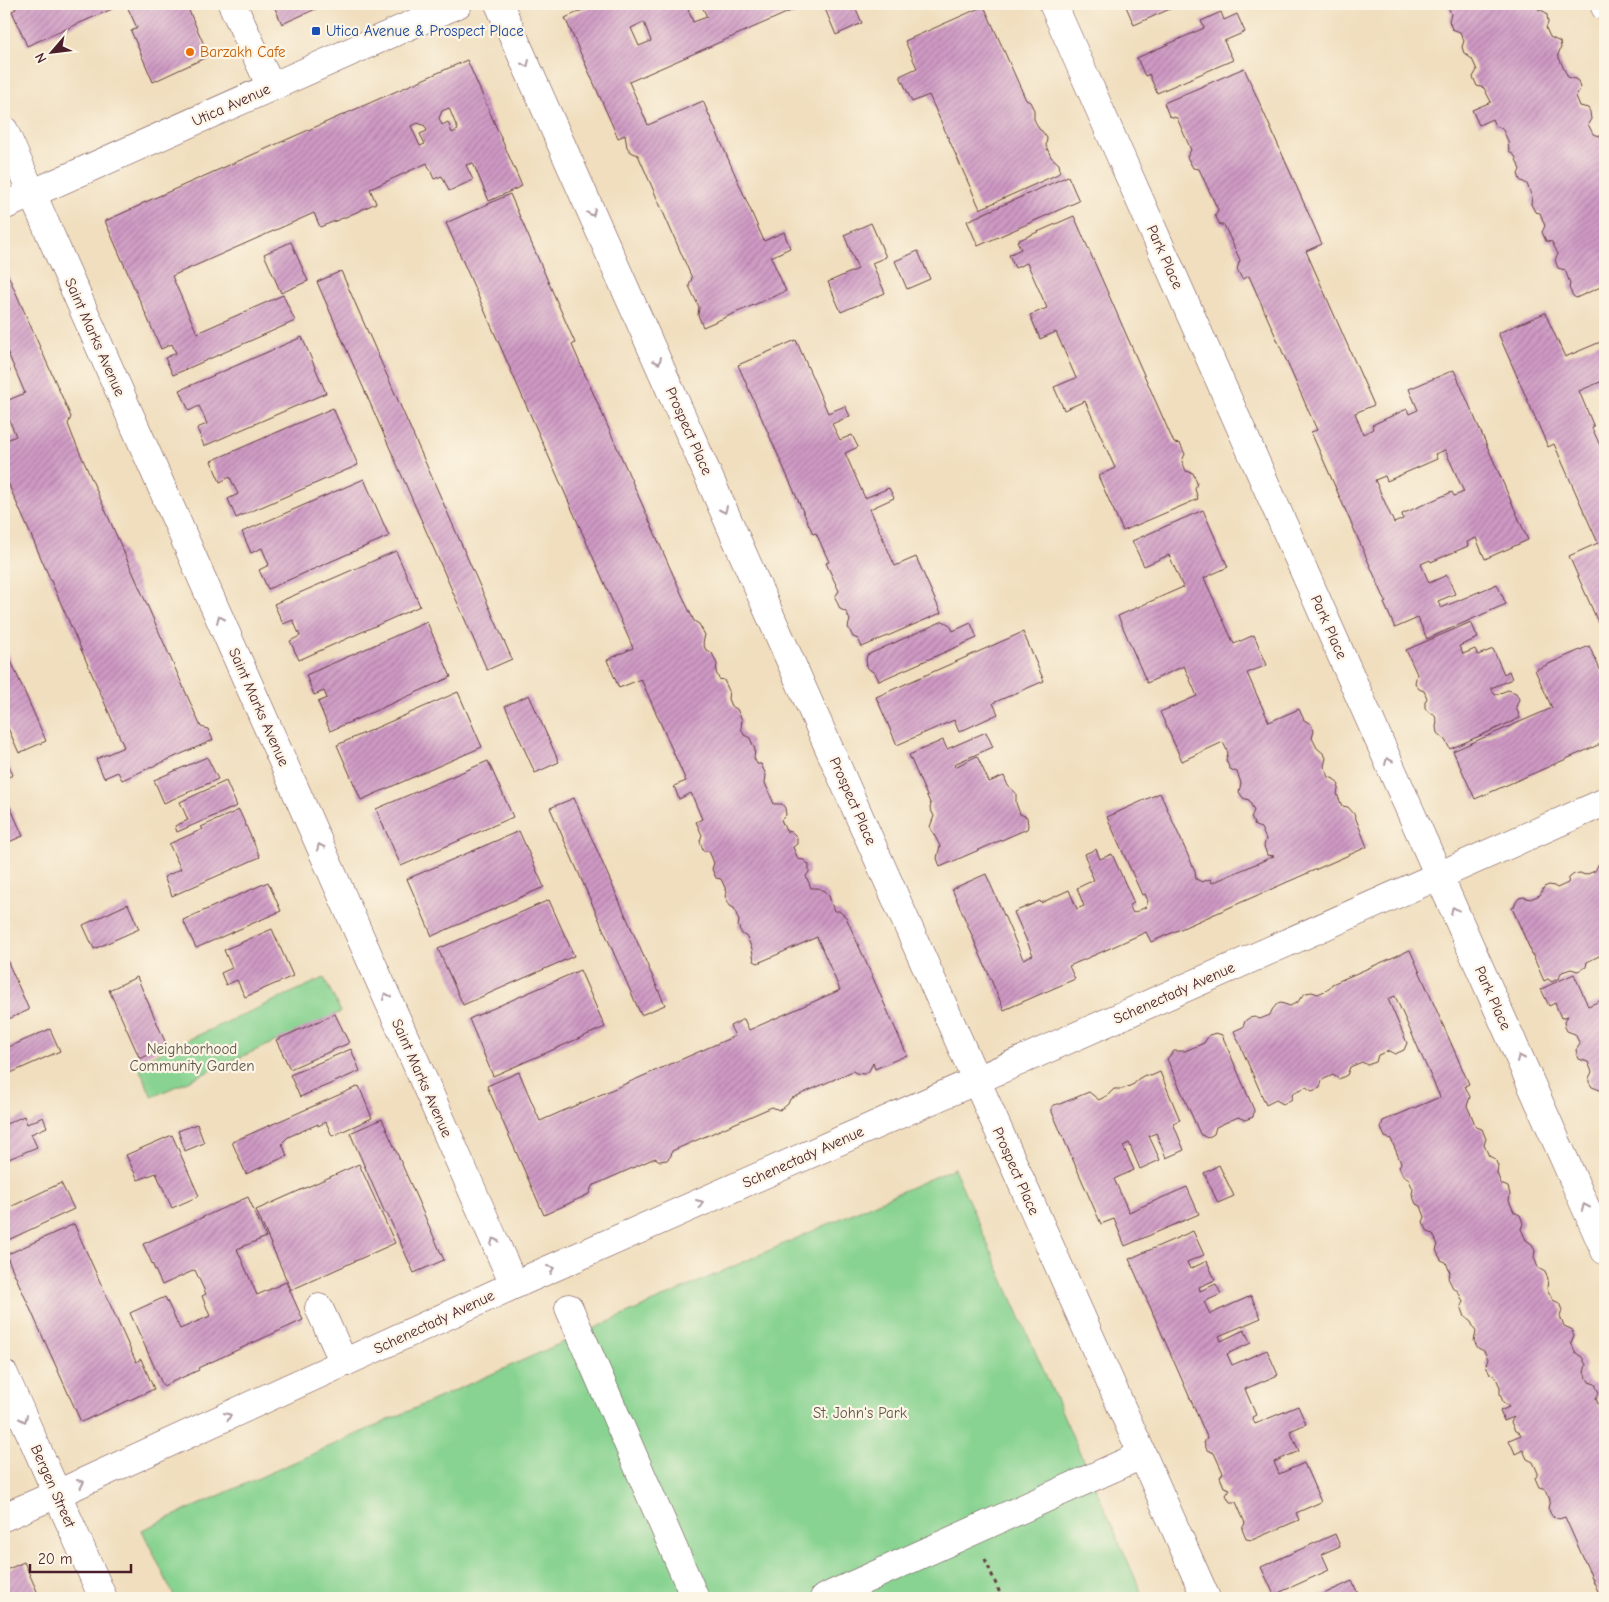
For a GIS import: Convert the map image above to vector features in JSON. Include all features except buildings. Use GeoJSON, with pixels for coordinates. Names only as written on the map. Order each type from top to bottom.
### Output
{"type":"FeatureCollection","features":[{"type":"Feature","properties":{"kind":"street"},"geometry":{"type":"LineString","coordinates":[[232,4],[271,87]]}},
{"type":"Feature","properties":{"kind":"street","name":"Utica Avenue"},"geometry":{"type":"LineString","coordinates":[[4,206],[458,4]]}},
{"type":"Feature","properties":{"kind":"street","name":"Prospect Place"},"geometry":{"type":"LineString","coordinates":[[499,4],[1206,1598]]}},
{"type":"Feature","properties":{"kind":"street","name":"Park Place"},"geometry":{"type":"LineString","coordinates":[[1053,4],[1605,1251]]}},
{"type":"Feature","properties":{"kind":"street","name":"Saint Marks Avenue"},"geometry":{"type":"LineString","coordinates":[[4,130],[514,1285]]}},
{"type":"Feature","properties":{"kind":"street","name":"Schenectady Avenue"},"geometry":{"type":"LineString","coordinates":[[4,1517],[514,1285],[1605,802]]}},
{"type":"Feature","properties":{"kind":"street"},"geometry":{"type":"LineString","coordinates":[[318,1308],[344,1363]]}},
{"type":"Feature","properties":{"kind":"street"},"geometry":{"type":"LineString","coordinates":[[569,1308],[696,1598]]}},
{"type":"Feature","properties":{"kind":"street","name":"Bergen Street"},"geometry":{"type":"LineString","coordinates":[[4,1374],[103,1598]]}},
{"type":"Feature","properties":{"kind":"street"},"geometry":{"type":"LineString","coordinates":[[824,1598],[1142,1455]]}},
{"type":"Feature","properties":{"kind":"path"},"geometry":{"type":"LineString","coordinates":[[973,1531],[1002,1598]]}},
{"type":"Feature","properties":{"kind":"green space","name":"Neighborhood Community Garden"},"geometry":{"type":"Polygon","coordinates":[[[324,978],[341,1012],[152,1097],[137,1063],[324,978]]]}},
{"type":"Feature","properties":{"kind":"green space","name":"St. John's Park"},"geometry":{"type":"Polygon","coordinates":[[[954,1168],[1144,1598],[175,1598],[142,1530],[954,1168]]]}},
{"type":"Feature","properties":{"kind":"place","name":"Utica Avenue & Prospect Place"},"geometry":{"type":"Point","coordinates":[316,31]}},
{"type":"Feature","properties":{"kind":"place","name":"Barzakh Cafe"},"geometry":{"type":"Point","coordinates":[190,52]}}]}
